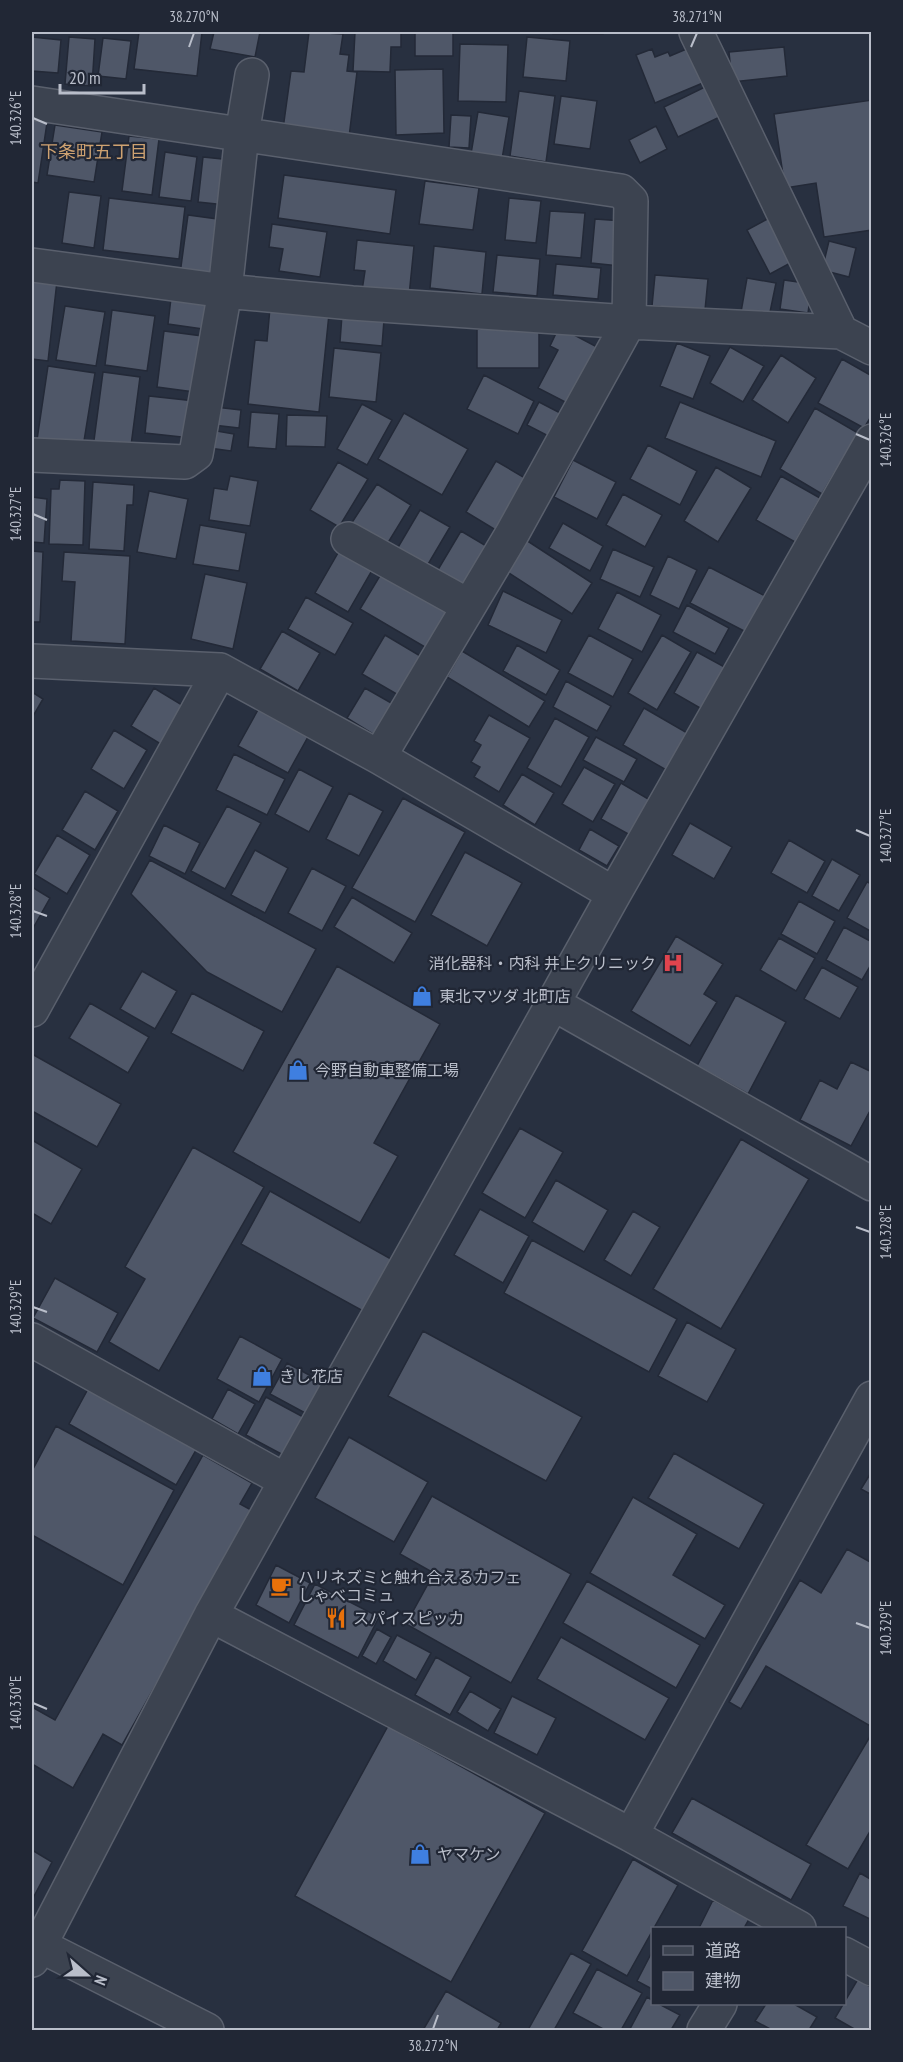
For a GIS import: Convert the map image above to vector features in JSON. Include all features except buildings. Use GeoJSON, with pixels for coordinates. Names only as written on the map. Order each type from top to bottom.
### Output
{"type":"FeatureCollection","features":[{"type":"Feature","properties":{"kind":"street"},"geometry":{"type":"LineString","coordinates":[[696,32],[841,332]]}},
{"type":"Feature","properties":{"kind":"street"},"geometry":{"type":"LineString","coordinates":[[32,455],[184,462],[196,454],[225,291],[242,134],[252,75]]}},
{"type":"Feature","properties":{"kind":"street"},"geometry":{"type":"LineString","coordinates":[[32,103],[621,191],[631,201],[629,322],[518,524],[379,757]]}},
{"type":"Feature","properties":{"kind":"street"},"geometry":{"type":"LineString","coordinates":[[32,265],[225,291],[352,303],[629,322],[841,332],[872,348]]}},
{"type":"Feature","properties":{"kind":"street"},"geometry":{"type":"LineString","coordinates":[[207,2031],[35,1953],[211,1615],[614,894],[872,441]]}},
{"type":"Feature","properties":{"kind":"street"},"geometry":{"type":"LineString","coordinates":[[348,538],[469,606]]}},
{"type":"Feature","properties":{"kind":"street"},"geometry":{"type":"LineString","coordinates":[[32,661],[220,670],[379,757],[614,894]]}},
{"type":"Feature","properties":{"kind":"street"},"geometry":{"type":"LineString","coordinates":[[32,1010],[220,670]]}},
{"type":"Feature","properties":{"kind":"street"},"geometry":{"type":"LineString","coordinates":[[554,1004],[872,1184]]}},
{"type":"Feature","properties":{"kind":"street"},"geometry":{"type":"LineString","coordinates":[[32,1340],[286,1481]]}},
{"type":"Feature","properties":{"kind":"street"},"geometry":{"type":"LineString","coordinates":[[631,1834],[872,1398]]}},
{"type":"Feature","properties":{"kind":"street"},"geometry":{"type":"LineString","coordinates":[[211,1615],[631,1834],[778,1923]]}},
{"type":"Feature","properties":{"kind":"street"},"geometry":{"type":"LineString","coordinates":[[846,1955],[872,1969]]}},
{"type":"Feature","properties":{"kind":"street"},"geometry":{"type":"LineString","coordinates":[[704,2031],[719,2005]]}},
{"type":"Feature","properties":{"kind":"place","name":"消化器科・内科 井上クリニック"},"geometry":{"type":"Point","coordinates":[673,963]}},
{"type":"Feature","properties":{"kind":"place","name":"東北マツダ 北町店"},"geometry":{"type":"Point","coordinates":[422,996]}},
{"type":"Feature","properties":{"kind":"place","name":"今野自動車整備工場"},"geometry":{"type":"Point","coordinates":[298,1070]}},
{"type":"Feature","properties":{"kind":"place","name":"きし花店"},"geometry":{"type":"Point","coordinates":[262,1376]}},
{"type":"Feature","properties":{"kind":"place","name":"ハリネズミと触れ合えるカフェ しゃべコミュ"},"geometry":{"type":"Point","coordinates":[281,1586]}},
{"type":"Feature","properties":{"kind":"place","name":"スパイスピッカ"},"geometry":{"type":"Point","coordinates":[336,1618]}},
{"type":"Feature","properties":{"kind":"place","name":"ヤマケン"},"geometry":{"type":"Point","coordinates":[420,1854]}},
{"type":"Feature","properties":{"kind":"district","name":"下条町五丁目"},"geometry":{"type":"Point","coordinates":[94,152]}}]}
